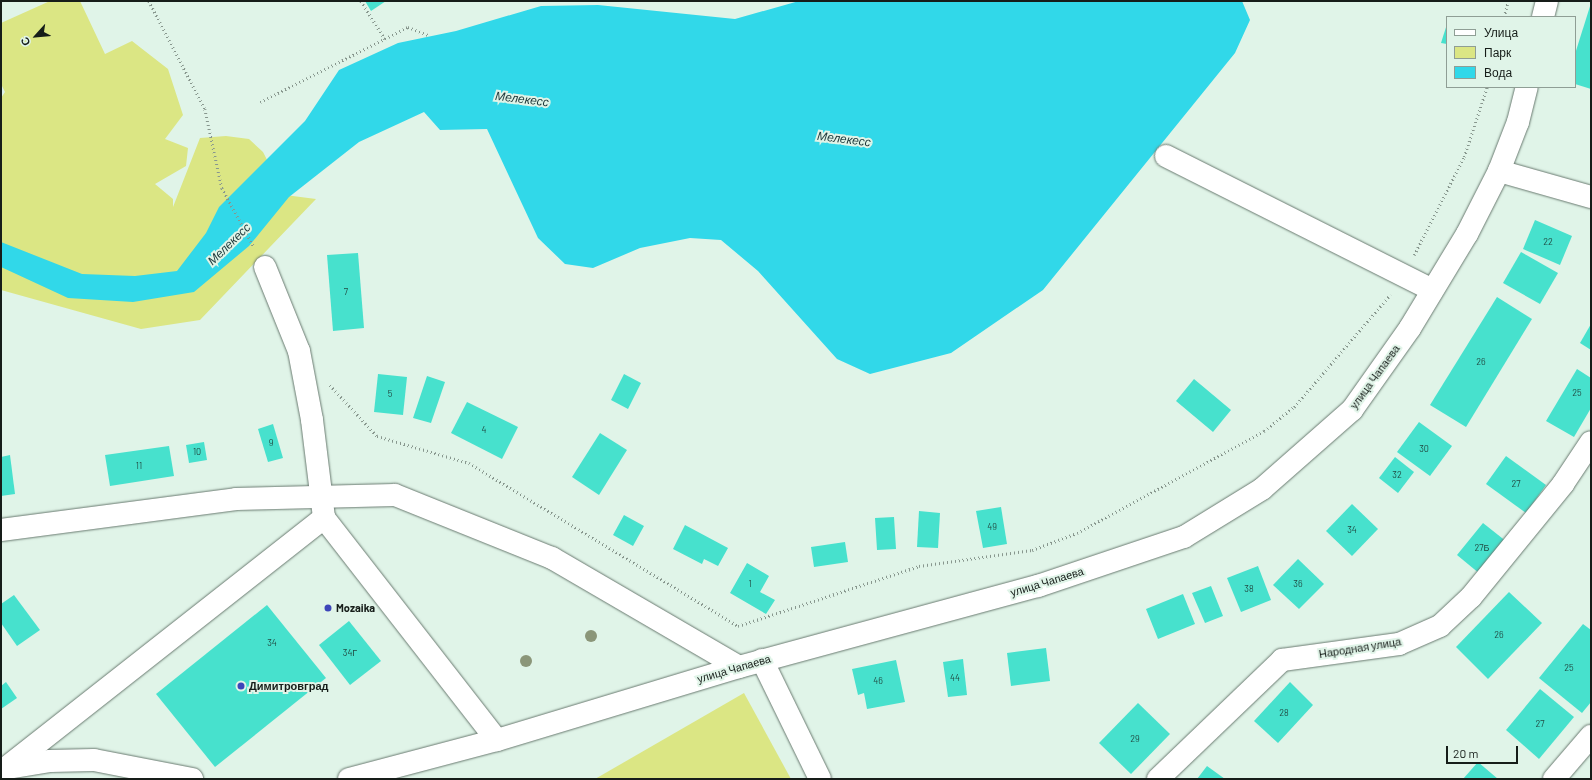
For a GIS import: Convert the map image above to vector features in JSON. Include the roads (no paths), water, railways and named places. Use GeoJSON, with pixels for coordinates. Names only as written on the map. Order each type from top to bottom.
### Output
{"type":"FeatureCollection","features":[{"type":"Feature","properties":{"kind":"street"},"geometry":{"type":"LineString","coordinates":[[1543,16],[1547,1]]}},
{"type":"Feature","properties":{"kind":"street","name":"улица Чапаева"},"geometry":{"type":"LineString","coordinates":[[348,779],[497,740],[739,666],[1038,586],[1184,537],[1262,490],[1352,410],[1432,290],[1499,171],[1518,122],[1527,88]]}},
{"type":"Feature","properties":{"kind":"street"},"geometry":{"type":"LineString","coordinates":[[1166,156],[1432,290]]}},
{"type":"Feature","properties":{"kind":"street"},"geometry":{"type":"LineString","coordinates":[[1499,171],[1591,197]]}},
{"type":"Feature","properties":{"kind":"street"},"geometry":{"type":"LineString","coordinates":[[265,266],[299,351],[323,496],[324,518],[497,740]]}},
{"type":"Feature","properties":{"kind":"street","name":"Народная улица"},"geometry":{"type":"LineString","coordinates":[[1158,779],[1282,660],[1399,644],[1440,626],[1470,597],[1563,484],[1591,442]]}},
{"type":"Feature","properties":{"kind":"street"},"geometry":{"type":"LineString","coordinates":[[1,530],[236,499],[395,495],[552,558],[739,666]]}},
{"type":"Feature","properties":{"kind":"street"},"geometry":{"type":"LineString","coordinates":[[3,770],[324,518]]}},
{"type":"Feature","properties":{"kind":"street"},"geometry":{"type":"LineString","coordinates":[[762,660],[820,779]]}},
{"type":"Feature","properties":{"kind":"street"},"geometry":{"type":"LineString","coordinates":[[1554,779],[1591,736]]}},
{"type":"Feature","properties":{"kind":"street"},"geometry":{"type":"LineString","coordinates":[[3,770],[50,761],[94,760],[192,779]]}},
{"type":"Feature","properties":{"kind":"water","name":"Мелекесс"},"geometry":{"type":"Polygon","coordinates":[[[799,1],[1242,1],[1250,20],[1235,53],[1043,290],[951,353],[870,374],[837,359],[758,271],[721,240],[690,238],[640,248],[593,268],[565,264],[538,238],[487,129],[440,130],[424,112],[359,142],[289,197],[249,246],[194,292],[133,302],[68,298],[1,267],[1,242],[82,274],[135,276],[177,271],[206,233],[219,207],[305,121],[339,70],[398,43],[456,31],[541,6],[598,5],[735,19],[799,1]]]}},
{"type":"Feature","properties":{"kind":"place","name":"Mozaika"},"geometry":{"type":"Point","coordinates":[328,608]}},
{"type":"Feature","properties":{"kind":"place","name":"Димитровград"},"geometry":{"type":"Point","coordinates":[241,686]}}]}
